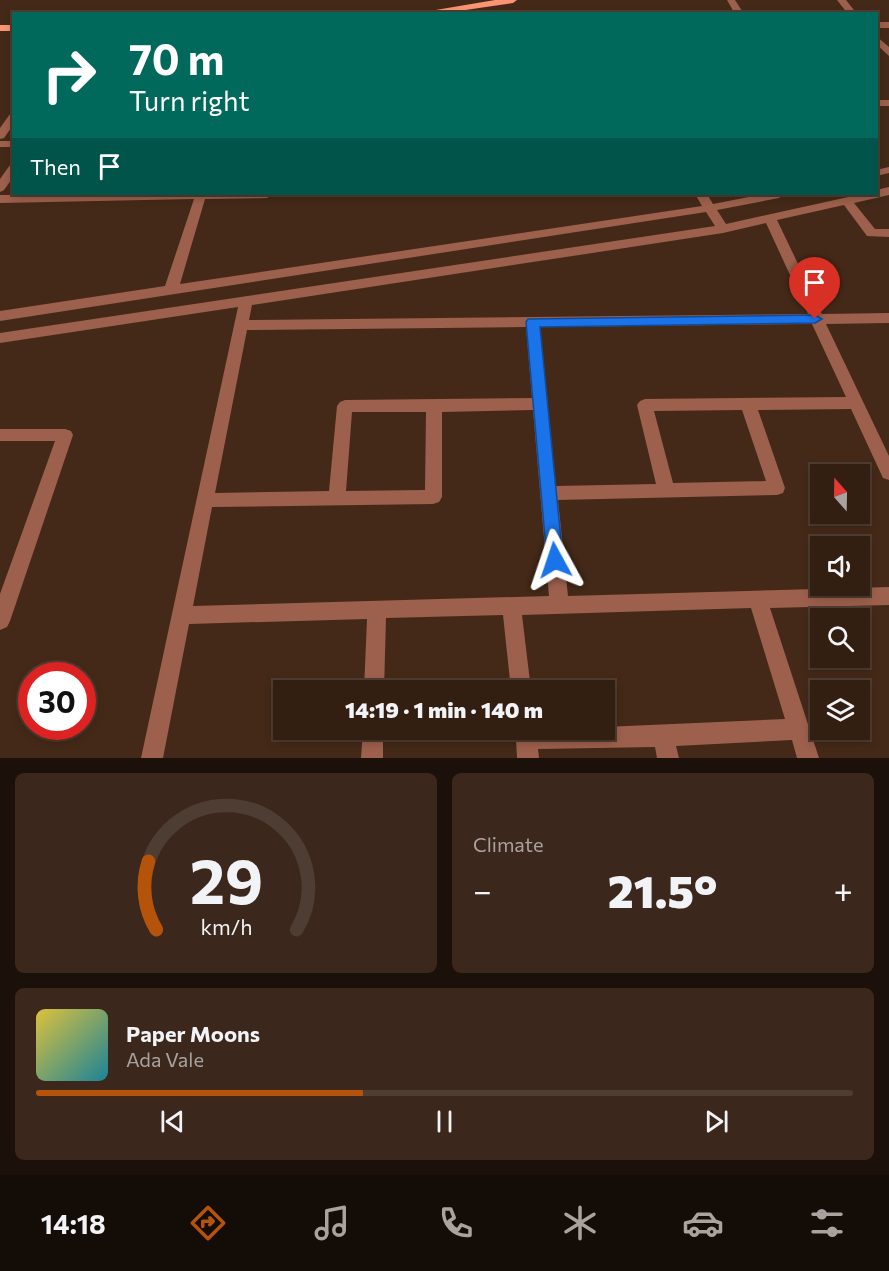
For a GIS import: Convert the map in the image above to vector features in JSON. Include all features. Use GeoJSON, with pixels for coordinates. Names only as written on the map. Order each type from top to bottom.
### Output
{"type":"FeatureCollection","features":[{"type":"Feature","properties":{"kind":"main road"},"geometry":{"type":"LineString","coordinates":[[430,12],[513,0]]}},
{"type":"Feature","properties":{"kind":"street"},"geometry":{"type":"LineString","coordinates":[[841,0],[851,12]]}},
{"type":"Feature","properties":{"kind":"street"},"geometry":{"type":"LineString","coordinates":[[878,41],[889,53]]}},
{"type":"Feature","properties":{"kind":"street"},"geometry":{"type":"LineString","coordinates":[[0,136],[12,119]]}},
{"type":"Feature","properties":{"kind":"street"},"geometry":{"type":"LineString","coordinates":[[0,188],[12,170]]}},
{"type":"Feature","properties":{"kind":"street"},"geometry":{"type":"LineString","coordinates":[[0,199],[160,195]]}},
{"type":"Feature","properties":{"kind":"street"},"geometry":{"type":"LineString","coordinates":[[171,290],[200,195]]}},
{"type":"Feature","properties":{"kind":"street"},"geometry":{"type":"LineString","coordinates":[[702,195],[723,229]]}},
{"type":"Feature","properties":{"kind":"street"},"geometry":{"type":"LineString","coordinates":[[0,316],[710,208],[774,195]]}},
{"type":"Feature","properties":{"kind":"street"},"geometry":{"type":"LineString","coordinates":[[0,338],[723,229],[847,201],[862,195]]}},
{"type":"Feature","properties":{"kind":"street"},"geometry":{"type":"LineString","coordinates":[[847,201],[871,233],[889,233]]}},
{"type":"Feature","properties":{"kind":"street"},"geometry":{"type":"LineString","coordinates":[[770,218],[815,319],[889,473]]}},
{"type":"Feature","properties":{"kind":"street"},"geometry":{"type":"LineString","coordinates":[[152,758],[246,301]]}},
{"type":"Feature","properties":{"kind":"street"},"geometry":{"type":"LineString","coordinates":[[241,326],[889,318]]}},
{"type":"Feature","properties":{"kind":"street"},"geometry":{"type":"LineString","coordinates":[[533,322],[559,605]]}},
{"type":"Feature","properties":{"kind":"street"},"geometry":{"type":"LineString","coordinates":[[666,490],[645,405],[855,403]]}},
{"type":"Feature","properties":{"kind":"street"},"geometry":{"type":"LineString","coordinates":[[337,498],[345,406],[541,404]]}},
{"type":"Feature","properties":{"kind":"street"},"geometry":{"type":"LineString","coordinates":[[549,493],[777,488],[748,404]]}},
{"type":"Feature","properties":{"kind":"street"},"geometry":{"type":"LineString","coordinates":[[205,500],[433,497],[434,406]]}},
{"type":"Feature","properties":{"kind":"street"},"geometry":{"type":"LineString","coordinates":[[0,435],[65,435],[0,621]]}},
{"type":"Feature","properties":{"kind":"street"},"geometry":{"type":"LineString","coordinates":[[182,615],[889,596]]}},
{"type":"Feature","properties":{"kind":"street"},"geometry":{"type":"LineString","coordinates":[[758,599],[808,758]]}},
{"type":"Feature","properties":{"kind":"street"},"geometry":{"type":"LineString","coordinates":[[512,606],[520,680]]}},
{"type":"Feature","properties":{"kind":"street"},"geometry":{"type":"LineString","coordinates":[[374,680],[378,610]]}},
{"type":"Feature","properties":{"kind":"street"},"geometry":{"type":"LineString","coordinates":[[527,742],[799,729]]}},
{"type":"Feature","properties":{"kind":"street"},"geometry":{"type":"LineString","coordinates":[[664,736],[668,758]]}},
{"type":"Feature","properties":{"kind":"street"},"geometry":{"type":"LineString","coordinates":[[372,758],[373,740]]}},
{"type":"Feature","properties":{"kind":"route"},"geometry":{"type":"LineString","coordinates":[[555,560],[533,322],[815,319]]}}]}
